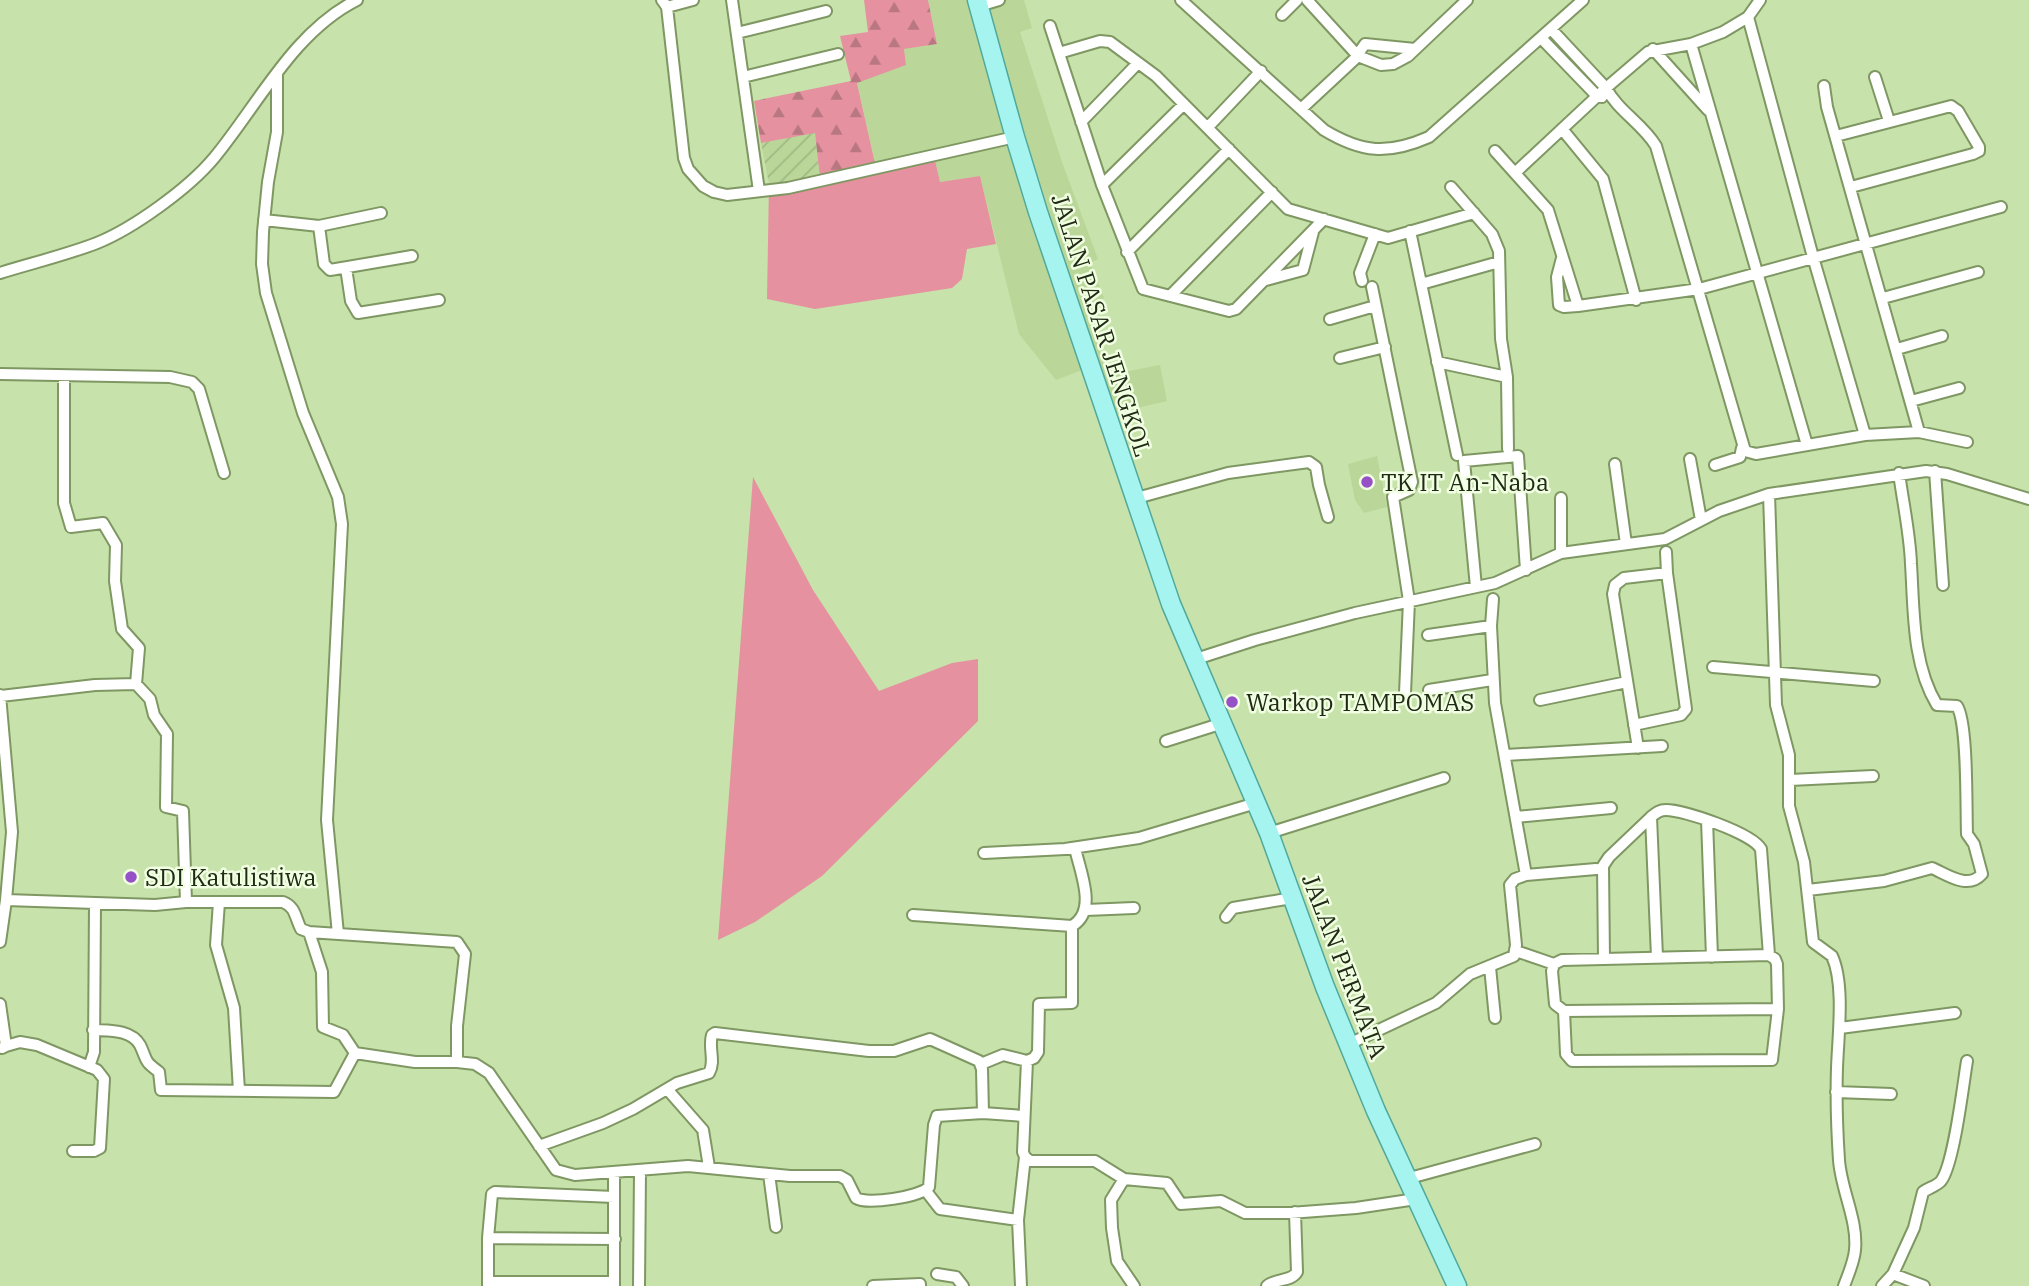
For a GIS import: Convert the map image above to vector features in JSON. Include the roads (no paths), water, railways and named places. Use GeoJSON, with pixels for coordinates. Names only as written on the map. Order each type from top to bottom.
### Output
{"type":"FeatureCollection","features":[{"type":"Feature","properties":{"kind":"main road","name":"JALAN PASAR JENGKOL"},"geometry":{"type":"LineString","coordinates":[[978,3],[1015,137],[1133,499],[1171,604],[1196,659]]}},
{"type":"Feature","properties":{"kind":"main road","name":"JALAN PERMATA"},"geometry":{"type":"LineString","coordinates":[[1196,659],[1269,834],[1325,987],[1406,1179],[1457,1286]]}},
{"type":"Feature","properties":{"kind":"street"},"geometry":{"type":"LineString","coordinates":[[0,273],[97,243],[152,210],[208,164],[277,74],[322,24],[357,0]]}},
{"type":"Feature","properties":{"kind":"street"},"geometry":{"type":"LineString","coordinates":[[694,0],[665,3],[681,149],[688,169],[703,186],[714,192],[727,195],[788,188],[1015,137]]}},
{"type":"Feature","properties":{"kind":"street"},"geometry":{"type":"LineString","coordinates":[[732,0],[759,191]]}},
{"type":"Feature","properties":{"kind":"street"},"geometry":{"type":"LineString","coordinates":[[978,3],[999,0]]}},
{"type":"Feature","properties":{"kind":"street"},"geometry":{"type":"LineString","coordinates":[[1181,0],[1324,130],[1346,143],[1373,149],[1404,148],[1429,137],[1583,0]]}},
{"type":"Feature","properties":{"kind":"street"},"geometry":{"type":"LineString","coordinates":[[1282,15],[1297,0]]}},
{"type":"Feature","properties":{"kind":"street"},"geometry":{"type":"LineString","coordinates":[[1307,0],[1358,55],[1381,65],[1401,61],[1467,0]]}},
{"type":"Feature","properties":{"kind":"street"},"geometry":{"type":"LineString","coordinates":[[1516,172],[1597,96],[1609,93],[1654,50],[1691,44],[1723,32],[1748,17],[1760,0]]}},
{"type":"Feature","properties":{"kind":"street"},"geometry":{"type":"LineString","coordinates":[[737,33],[826,11]]}},
{"type":"Feature","properties":{"kind":"street"},"geometry":{"type":"LineString","coordinates":[[1748,17],[1812,257],[1865,435]]}},
{"type":"Feature","properties":{"kind":"street"},"geometry":{"type":"LineString","coordinates":[[1050,26],[1102,185],[1143,289],[1229,311],[1236,309],[1324,219]]}},
{"type":"Feature","properties":{"kind":"street"},"geometry":{"type":"LineString","coordinates":[[1551,29],[1656,146],[1699,289],[1742,448],[1740,457],[1715,465]]}},
{"type":"Feature","properties":{"kind":"street"},"geometry":{"type":"LineString","coordinates":[[1541,38],[1597,96]]}},
{"type":"Feature","properties":{"kind":"street"},"geometry":{"type":"LineString","coordinates":[[1059,54],[1100,41],[1110,43],[1156,76],[1289,209],[1388,238],[1474,213]]}},
{"type":"Feature","properties":{"kind":"street"},"geometry":{"type":"LineString","coordinates":[[1301,109],[1358,55],[1365,44],[1415,49]]}},
{"type":"Feature","properties":{"kind":"street"},"geometry":{"type":"LineString","coordinates":[[1691,44],[1755,273],[1807,445]]}},
{"type":"Feature","properties":{"kind":"street"},"geometry":{"type":"LineString","coordinates":[[1654,50],[1710,112]]}},
{"type":"Feature","properties":{"kind":"street"},"geometry":{"type":"LineString","coordinates":[[743,78],[838,54]]}},
{"type":"Feature","properties":{"kind":"street"},"geometry":{"type":"LineString","coordinates":[[1082,122],[1138,63]]}},
{"type":"Feature","properties":{"kind":"street"},"geometry":{"type":"LineString","coordinates":[[1208,127],[1261,71]]}},
{"type":"Feature","properties":{"kind":"street"},"geometry":{"type":"LineString","coordinates":[[277,74],[277,132],[264,220],[262,264],[266,293],[303,413],[338,497],[342,524],[327,820],[338,934]]}},
{"type":"Feature","properties":{"kind":"street"},"geometry":{"type":"LineString","coordinates":[[1875,77],[1889,121]]}},
{"type":"Feature","properties":{"kind":"street"},"geometry":{"type":"LineString","coordinates":[[1824,86],[1919,432]]}},
{"type":"Feature","properties":{"kind":"street"},"geometry":{"type":"LineString","coordinates":[[1102,185],[1184,104]]}},
{"type":"Feature","properties":{"kind":"street"},"geometry":{"type":"LineString","coordinates":[[1836,135],[1951,107],[1958,111],[1979,150],[1973,155],[1851,187]]}},
{"type":"Feature","properties":{"kind":"street"},"geometry":{"type":"LineString","coordinates":[[1562,129],[1603,179],[1636,300]]}},
{"type":"Feature","properties":{"kind":"street"},"geometry":{"type":"LineString","coordinates":[[1127,251],[1229,149]]}},
{"type":"Feature","properties":{"kind":"street"},"geometry":{"type":"LineString","coordinates":[[1495,151],[1548,210],[1578,306]]}},
{"type":"Feature","properties":{"kind":"street"},"geometry":{"type":"LineString","coordinates":[[1451,187],[1492,233],[1499,251],[1501,339],[1507,377],[1508,449]]}},
{"type":"Feature","properties":{"kind":"street"},"geometry":{"type":"LineString","coordinates":[[1170,296],[1272,192]]}},
{"type":"Feature","properties":{"kind":"street"},"geometry":{"type":"LineString","coordinates":[[1562,258],[1557,277],[1559,305],[1564,307],[1636,300],[1699,289],[2001,207]]}},
{"type":"Feature","properties":{"kind":"street"},"geometry":{"type":"LineString","coordinates":[[264,220],[319,226],[381,213]]}},
{"type":"Feature","properties":{"kind":"street"},"geometry":{"type":"LineString","coordinates":[[319,226],[326,267],[330,270],[412,256]]}},
{"type":"Feature","properties":{"kind":"street"},"geometry":{"type":"LineString","coordinates":[[1263,281],[1303,270],[1314,229]]}},
{"type":"Feature","properties":{"kind":"street"},"geometry":{"type":"LineString","coordinates":[[1410,232],[1457,455]]}},
{"type":"Feature","properties":{"kind":"street"},"geometry":{"type":"LineString","coordinates":[[1376,234],[1360,273],[1375,306],[1385,346],[1412,482],[1409,490],[1393,497],[1409,601],[1405,693]]}},
{"type":"Feature","properties":{"kind":"street"},"geometry":{"type":"LineString","coordinates":[[1421,284],[1499,262]]}},
{"type":"Feature","properties":{"kind":"street"},"geometry":{"type":"LineString","coordinates":[[346,268],[351,301],[358,313],[439,299]]}},
{"type":"Feature","properties":{"kind":"street"},"geometry":{"type":"LineString","coordinates":[[1883,298],[1978,272]]}},
{"type":"Feature","properties":{"kind":"street"},"geometry":{"type":"LineString","coordinates":[[1330,319],[1375,306]]}},
{"type":"Feature","properties":{"kind":"street"},"geometry":{"type":"LineString","coordinates":[[1897,349],[1942,336]]}},
{"type":"Feature","properties":{"kind":"street"},"geometry":{"type":"LineString","coordinates":[[1340,358],[1385,346]]}},
{"type":"Feature","properties":{"kind":"street"},"geometry":{"type":"LineString","coordinates":[[1437,362],[1507,377]]}},
{"type":"Feature","properties":{"kind":"street"},"geometry":{"type":"LineString","coordinates":[[0,374],[170,377],[192,382],[199,388],[224,473]]}},
{"type":"Feature","properties":{"kind":"street"},"geometry":{"type":"LineString","coordinates":[[64,376],[64,503],[71,527],[103,523],[116,545],[115,581],[122,629],[139,648],[136,684],[149,699],[153,715],[167,734],[166,807],[183,811],[186,902]]}},
{"type":"Feature","properties":{"kind":"street"},"geometry":{"type":"LineString","coordinates":[[1911,401],[1959,388]]}},
{"type":"Feature","properties":{"kind":"street"},"geometry":{"type":"LineString","coordinates":[[1742,448],[1756,454],[1865,435],[1919,432],[1967,442]]}},
{"type":"Feature","properties":{"kind":"street"},"geometry":{"type":"LineString","coordinates":[[1476,587],[1464,461],[1518,456],[1526,570]]}},
{"type":"Feature","properties":{"kind":"street"},"geometry":{"type":"LineString","coordinates":[[1690,459],[1701,520]]}},
{"type":"Feature","properties":{"kind":"street"},"geometry":{"type":"LineString","coordinates":[[1133,499],[1228,473],[1309,462],[1316,467],[1328,517]]}},
{"type":"Feature","properties":{"kind":"street"},"geometry":{"type":"LineString","coordinates":[[1615,464],[1626,544]]}},
{"type":"Feature","properties":{"kind":"street"},"geometry":{"type":"LineString","coordinates":[[1196,659],[1290,631],[1495,583],[1560,553],[1665,539],[1701,520],[1769,494],[1899,473],[1934,471],[2029,499]]}},
{"type":"Feature","properties":{"kind":"street"},"geometry":{"type":"LineString","coordinates":[[1934,471],[1943,585]]}},
{"type":"Feature","properties":{"kind":"street"},"geometry":{"type":"LineString","coordinates":[[1808,890],[1884,881],[1932,868],[1963,882],[1976,880],[1982,874],[1978,855],[1968,834],[1961,712],[1958,706],[1938,706],[1935,703],[1924,675],[1912,611],[1911,564],[1899,473]]}},
{"type":"Feature","properties":{"kind":"street"},"geometry":{"type":"LineString","coordinates":[[1769,494],[1776,705],[1789,755],[1789,806],[1800,845],[1808,890],[1813,942],[1832,956],[1834,961],[1840,1028],[1836,1092],[1840,1171],[1852,1219],[1855,1250],[1844,1286]]}},
{"type":"Feature","properties":{"kind":"street"},"geometry":{"type":"LineString","coordinates":[[1560,553],[1561,498]]}},
{"type":"Feature","properties":{"kind":"street"},"geometry":{"type":"LineString","coordinates":[[1634,725],[1681,715],[1686,709],[1666,552]]}},
{"type":"Feature","properties":{"kind":"street"},"geometry":{"type":"LineString","coordinates":[[1638,748],[1613,594],[1615,585],[1624,578],[1667,573]]}},
{"type":"Feature","properties":{"kind":"street"},"geometry":{"type":"LineString","coordinates":[[1493,598],[1492,680],[1526,875]]}},
{"type":"Feature","properties":{"kind":"street"},"geometry":{"type":"LineString","coordinates":[[1428,635],[1491,626]]}},
{"type":"Feature","properties":{"kind":"street"},"geometry":{"type":"LineString","coordinates":[[1713,667],[1874,681]]}},
{"type":"Feature","properties":{"kind":"street"},"geometry":{"type":"LineString","coordinates":[[1429,690],[1492,680]]}},
{"type":"Feature","properties":{"kind":"street"},"geometry":{"type":"LineString","coordinates":[[1540,700],[1627,682]]}},
{"type":"Feature","properties":{"kind":"street"},"geometry":{"type":"LineString","coordinates":[[0,942],[6,900],[4,878],[12,832],[0,696],[95,685],[136,684]]}},
{"type":"Feature","properties":{"kind":"street"},"geometry":{"type":"LineString","coordinates":[[1166,741],[1223,723]]}},
{"type":"Feature","properties":{"kind":"street"},"geometry":{"type":"LineString","coordinates":[[1506,755],[1662,746]]}},
{"type":"Feature","properties":{"kind":"street"},"geometry":{"type":"LineString","coordinates":[[1790,780],[1873,776]]}},
{"type":"Feature","properties":{"kind":"street"},"geometry":{"type":"LineString","coordinates":[[1269,834],[1444,778]]}},
{"type":"Feature","properties":{"kind":"street"},"geometry":{"type":"LineString","coordinates":[[984,853],[1075,848],[1139,838],[1256,803]]}},
{"type":"Feature","properties":{"kind":"street"},"geometry":{"type":"LineString","coordinates":[[1516,817],[1611,808]]}},
{"type":"Feature","properties":{"kind":"street"},"geometry":{"type":"LineString","coordinates":[[1604,959],[1603,866],[1651,817],[1664,810],[1690,812],[1758,843],[1761,849],[1769,955]]}},
{"type":"Feature","properties":{"kind":"street"},"geometry":{"type":"LineString","coordinates":[[1651,817],[1657,957]]}},
{"type":"Feature","properties":{"kind":"street"},"geometry":{"type":"LineString","coordinates":[[1707,820],[1712,957]]}},
{"type":"Feature","properties":{"kind":"street"},"geometry":{"type":"LineString","coordinates":[[914,915],[1072,926],[1081,921],[1086,910],[1075,848]]}},
{"type":"Feature","properties":{"kind":"street"},"geometry":{"type":"LineString","coordinates":[[1349,1044],[1436,1003],[1470,974],[1510,959],[1516,951],[1510,885],[1515,879],[1526,875],[1596,869]]}},
{"type":"Feature","properties":{"kind":"street"},"geometry":{"type":"LineString","coordinates":[[1226,917],[1233,908],[1292,898]]}},
{"type":"Feature","properties":{"kind":"street"},"geometry":{"type":"LineString","coordinates":[[6,900],[155,905],[186,902],[284,902],[294,910],[301,929],[309,932],[452,940],[461,946],[465,954],[457,1026],[457,1062]]}},
{"type":"Feature","properties":{"kind":"street"},"geometry":{"type":"LineString","coordinates":[[219,902],[216,945],[234,1008],[239,1091]]}},
{"type":"Feature","properties":{"kind":"street"},"geometry":{"type":"LineString","coordinates":[[89,1066],[94,1052],[94,904]]}},
{"type":"Feature","properties":{"kind":"street"},"geometry":{"type":"LineString","coordinates":[[1086,910],[1134,908]]}},
{"type":"Feature","properties":{"kind":"street"},"geometry":{"type":"LineString","coordinates":[[981,1064],[1003,1055],[1027,1061],[1034,1058],[1038,1052],[1039,1004],[1072,1003],[1072,926]]}},
{"type":"Feature","properties":{"kind":"street"},"geometry":{"type":"LineString","coordinates":[[309,932],[322,972],[323,1027],[344,1035],[355,1054]]}},
{"type":"Feature","properties":{"kind":"street"},"geometry":{"type":"LineString","coordinates":[[1516,951],[1554,964],[1562,960],[1769,955],[1777,964],[1778,1009],[1772,1060],[1572,1061],[1566,1054],[1564,1011]]}},
{"type":"Feature","properties":{"kind":"street"},"geometry":{"type":"LineString","coordinates":[[1554,964],[1552,971],[1555,1004],[1564,1011],[1778,1009]]}},
{"type":"Feature","properties":{"kind":"street"},"geometry":{"type":"LineString","coordinates":[[1490,967],[1495,1018]]}},
{"type":"Feature","properties":{"kind":"street"},"geometry":{"type":"LineString","coordinates":[[0,1004],[3,1048],[27,1042],[89,1066],[102,1074],[104,1079],[100,1148],[94,1151],[73,1151]]}},
{"type":"Feature","properties":{"kind":"street"},"geometry":{"type":"LineString","coordinates":[[1840,1028],[1955,1013]]}},
{"type":"Feature","properties":{"kind":"street"},"geometry":{"type":"LineString","coordinates":[[93,1030],[121,1031],[139,1043],[144,1061],[159,1072],[161,1090],[334,1092],[355,1054]]}},
{"type":"Feature","properties":{"kind":"street"},"geometry":{"type":"LineString","coordinates":[[538,1146],[603,1123],[677,1083],[709,1073],[712,1062],[709,1043],[715,1033],[869,1051],[894,1051],[924,1039],[934,1039],[953,1051],[979,1060],[983,1113]]}},
{"type":"Feature","properties":{"kind":"street"},"geometry":{"type":"LineString","coordinates":[[355,1054],[415,1062],[475,1063],[489,1073],[538,1146],[556,1170],[563,1174],[709,1167],[769,1174],[840,1176],[847,1180],[856,1198],[863,1201],[921,1194],[930,1183],[937,1116],[983,1113],[1024,1116]]}},
{"type":"Feature","properties":{"kind":"street"},"geometry":{"type":"LineString","coordinates":[[1021,1286],[1018,1220],[1025,1157],[1027,1061]]}},
{"type":"Feature","properties":{"kind":"street"},"geometry":{"type":"LineString","coordinates":[[1882,1286],[1893,1274],[1914,1228],[1923,1192],[1938,1184],[1944,1177],[1967,1061]]}},
{"type":"Feature","properties":{"kind":"street"},"geometry":{"type":"LineString","coordinates":[[667,1089],[703,1130],[709,1167]]}},
{"type":"Feature","properties":{"kind":"street"},"geometry":{"type":"LineString","coordinates":[[1836,1092],[1891,1094]]}},
{"type":"Feature","properties":{"kind":"street"},"geometry":{"type":"LineString","coordinates":[[1406,1179],[1535,1144]]}},
{"type":"Feature","properties":{"kind":"street"},"geometry":{"type":"LineString","coordinates":[[1025,1157],[1030,1161],[1095,1161],[1124,1180],[1164,1181],[1171,1186],[1181,1203],[1221,1201],[1245,1213],[1356,1208],[1416,1199]]}},
{"type":"Feature","properties":{"kind":"street"},"geometry":{"type":"LineString","coordinates":[[639,1286],[640,1171]]}},
{"type":"Feature","properties":{"kind":"street"},"geometry":{"type":"LineString","coordinates":[[614,1173],[615,1239],[614,1284],[488,1284],[491,1198],[495,1192],[614,1197]]}},
{"type":"Feature","properties":{"kind":"street"},"geometry":{"type":"LineString","coordinates":[[769,1174],[776,1227]]}},
{"type":"Feature","properties":{"kind":"street"},"geometry":{"type":"LineString","coordinates":[[1124,1180],[1111,1200],[1112,1228],[1117,1261],[1134,1286]]}},
{"type":"Feature","properties":{"kind":"street"},"geometry":{"type":"LineString","coordinates":[[926,1191],[940,1209],[993,1214],[1018,1220]]}},
{"type":"Feature","properties":{"kind":"street"},"geometry":{"type":"LineString","coordinates":[[1267,1286],[1272,1282],[1291,1278],[1297,1272],[1295,1212]]}},
{"type":"Feature","properties":{"kind":"street"},"geometry":{"type":"LineString","coordinates":[[488,1238],[615,1239]]}},
{"type":"Feature","properties":{"kind":"street"},"geometry":{"type":"LineString","coordinates":[[937,1274],[956,1277],[963,1286]]}},
{"type":"Feature","properties":{"kind":"street"},"geometry":{"type":"LineString","coordinates":[[1893,1274],[1924,1286]]}},
{"type":"Feature","properties":{"kind":"street"},"geometry":{"type":"LineString","coordinates":[[873,1286],[920,1286]]}},
{"type":"Feature","properties":{"kind":"place","name":"TK IT An-Naba"},"geometry":{"type":"Point","coordinates":[1367,482]}},
{"type":"Feature","properties":{"kind":"place","name":"Warkop TAMPOMAS"},"geometry":{"type":"Point","coordinates":[1232,702]}},
{"type":"Feature","properties":{"kind":"place","name":"SDI Katulistiwa"},"geometry":{"type":"Point","coordinates":[131,877]}}]}
